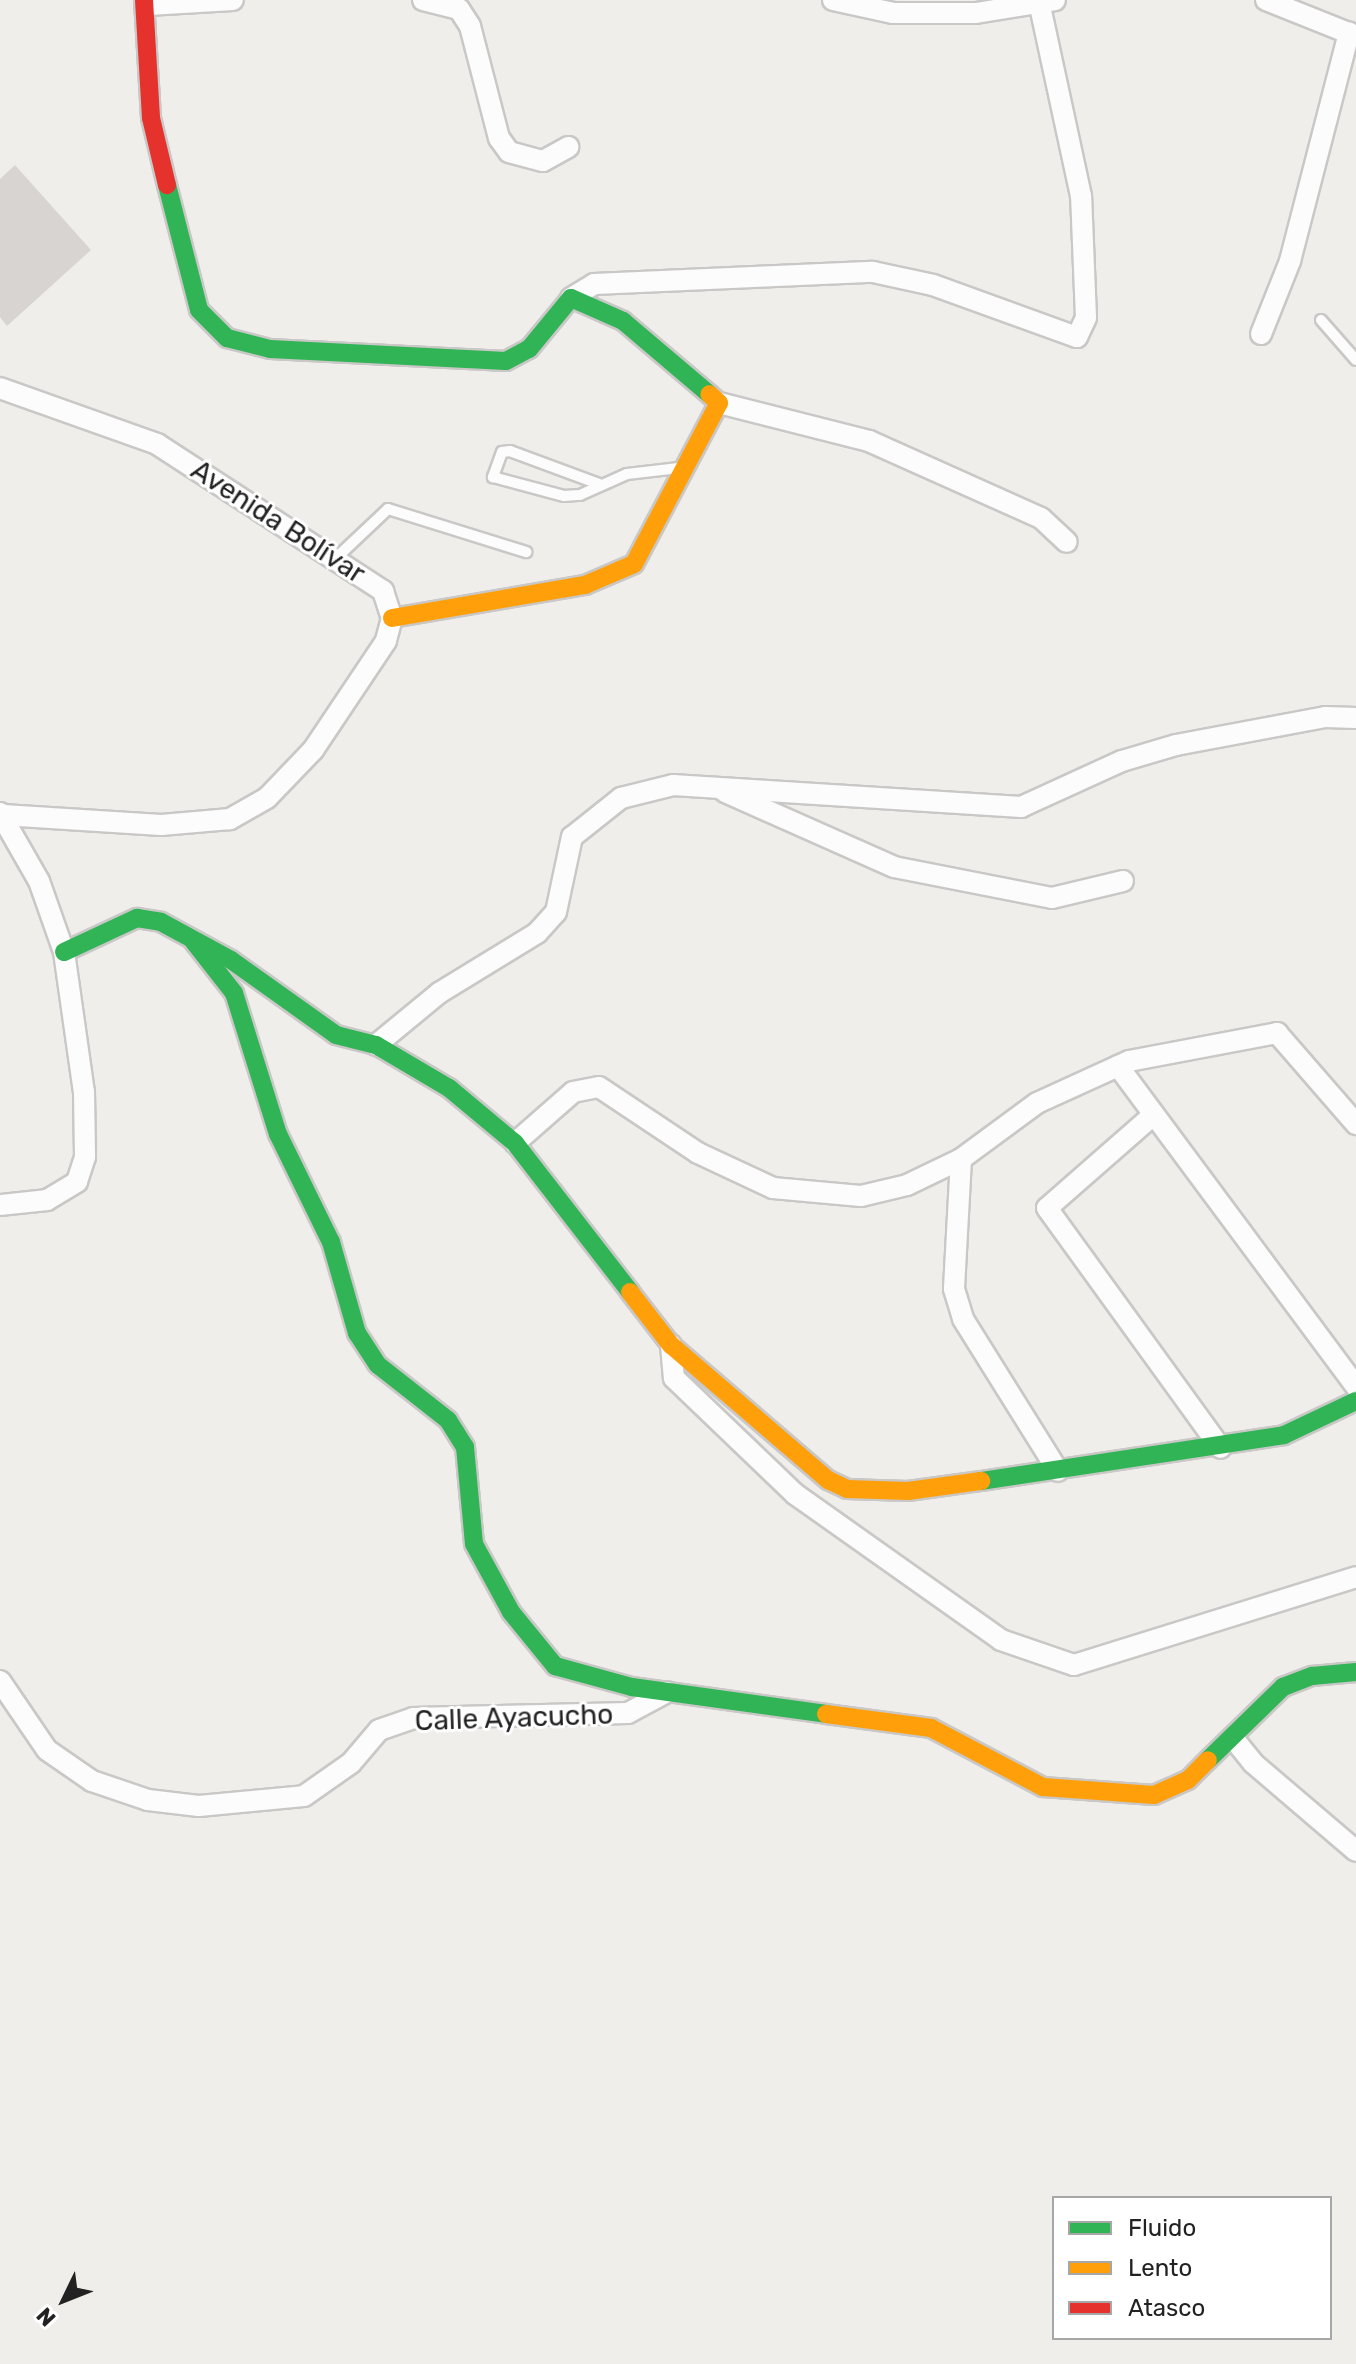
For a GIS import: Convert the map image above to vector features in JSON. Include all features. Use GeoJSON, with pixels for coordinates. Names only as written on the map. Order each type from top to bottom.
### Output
{"type":"FeatureCollection","features":[{"type":"Feature","properties":{"kind":"street"},"geometry":{"type":"LineString","coordinates":[[233,0],[146,2],[151,118],[173,211],[199,310],[227,338],[270,349],[506,361],[529,349],[571,298],[594,284],[873,272],[933,285],[1077,337],[1086,318],[1081,196],[1048,3],[893,13],[833,0]]}},
{"type":"Feature","properties":{"kind":"street"},"geometry":{"type":"LineString","coordinates":[[423,0],[459,9],[470,26],[499,138],[509,152],[543,161],[568,147]]}},
{"type":"Feature","properties":{"kind":"street"},"geometry":{"type":"LineString","coordinates":[[1261,334],[1290,261],[1352,35],[1266,0]]}},
{"type":"Feature","properties":{"kind":"street"},"geometry":{"type":"LineString","coordinates":[[571,298],[623,321],[719,403],[869,441],[1041,518],[1067,542]]}},
{"type":"Feature","properties":{"kind":"street","name":"Avenida Bolívar"},"geometry":{"type":"LineString","coordinates":[[0,388],[157,444],[383,591],[392,618]]}},
{"type":"Feature","properties":{"kind":"street"},"geometry":{"type":"LineString","coordinates":[[1,814],[161,825],[230,819],[267,798],[313,750],[386,641],[392,618],[616,576],[634,564],[719,403]]}},
{"type":"Feature","properties":{"kind":"street"},"geometry":{"type":"LineString","coordinates":[[376,1045],[439,993],[537,933],[556,912],[572,837],[596,812],[621,798],[673,785],[1021,807],[1122,761],[1176,745],[1325,717],[1356,718]]}},
{"type":"Feature","properties":{"kind":"street"},"geometry":{"type":"LineString","coordinates":[[710,786],[894,867],[1052,898],[1123,881]]}},
{"type":"Feature","properties":{"kind":"street"},"geometry":{"type":"LineString","coordinates":[[0,1205],[47,1200],[77,1182],[85,1157],[84,1092],[64,952],[39,881],[1,814]]}},
{"type":"Feature","properties":{"kind":"street"},"geometry":{"type":"LineString","coordinates":[[64,952],[101,940],[137,918],[161,922],[231,960],[336,1035],[376,1045],[449,1088],[515,1143],[671,1345],[828,1480],[847,1489],[908,1491],[1221,1448],[1284,1435],[1356,1401]]}},
{"type":"Feature","properties":{"kind":"street"},"geometry":{"type":"LineString","coordinates":[[194,942],[234,993],[278,1134],[331,1242],[357,1333],[378,1365],[448,1420],[465,1447],[474,1544],[511,1612],[555,1666],[667,1692],[931,1728],[1043,1787],[1154,1795],[1188,1780],[1283,1687],[1312,1676],[1356,1672]]}},
{"type":"Feature","properties":{"kind":"street"},"geometry":{"type":"LineString","coordinates":[[515,1143],[584,1085],[599,1087],[698,1153],[773,1188],[861,1196],[907,1185],[961,1159],[1037,1103],[1118,1066],[1277,1033],[1356,1124]]}},
{"type":"Feature","properties":{"kind":"street"},"geometry":{"type":"LineString","coordinates":[[1118,1066],[1151,1117],[1356,1387]]}},
{"type":"Feature","properties":{"kind":"street"},"geometry":{"type":"LineString","coordinates":[[1151,1117],[1047,1208],[1221,1448]]}},
{"type":"Feature","properties":{"kind":"street"},"geometry":{"type":"LineString","coordinates":[[961,1159],[954,1289],[963,1319],[1058,1471]]}},
{"type":"Feature","properties":{"kind":"street"},"geometry":{"type":"LineString","coordinates":[[671,1345],[674,1378],[795,1494],[1001,1640],[1074,1665],[1356,1577]]}},
{"type":"Feature","properties":{"kind":"street","name":"Calle Ayacucho"},"geometry":{"type":"LineString","coordinates":[[0,1681],[47,1750],[92,1781],[148,1800],[199,1806],[304,1796],[351,1763],[379,1730],[413,1718],[628,1713],[667,1692]]}},
{"type":"Feature","properties":{"kind":"street"},"geometry":{"type":"LineString","coordinates":[[1233,1738],[1253,1763],[1356,1851]]}},
{"type":"Feature","properties":{"kind":"lane"},"geometry":{"type":"LineString","coordinates":[[1321,320],[1356,360]]}},
{"type":"Feature","properties":{"kind":"lane"},"geometry":{"type":"LineString","coordinates":[[599,484],[510,451],[502,452],[493,477],[564,496],[656,467],[685,468]]}},
{"type":"Feature","properties":{"kind":"lane"},"geometry":{"type":"LineString","coordinates":[[335,559],[388,509],[526,552]]}},
{"type":"Feature","properties":{"kind":"building"},"geometry":{"type":"Polygon","coordinates":[[[15,165],[91,250],[7,326],[0,317],[0,179],[15,165]]]}},
{"type":"Feature","properties":{"kind":"traffic: fast"},"geometry":{"type":"LineString","coordinates":[[167,185],[199,310],[227,338],[270,349],[506,361],[529,349],[571,298],[623,321],[709,394]]}},
{"type":"Feature","properties":{"kind":"traffic: fast"},"geometry":{"type":"LineString","coordinates":[[64,952],[137,918],[161,922],[231,960],[336,1035],[376,1045],[449,1088],[515,1143],[630,1292]]}},
{"type":"Feature","properties":{"kind":"traffic: fast"},"geometry":{"type":"LineString","coordinates":[[194,942],[234,993],[278,1134],[331,1242],[357,1333],[378,1365],[448,1420],[465,1447],[474,1544],[511,1612],[555,1666],[632,1687],[826,1714]]}},
{"type":"Feature","properties":{"kind":"traffic: fast"},"geometry":{"type":"LineString","coordinates":[[981,1481],[1284,1435],[1356,1401]]}},
{"type":"Feature","properties":{"kind":"traffic: fast"},"geometry":{"type":"LineString","coordinates":[[1208,1760],[1283,1687],[1312,1676],[1356,1672]]}},
{"type":"Feature","properties":{"kind":"traffic: slow"},"geometry":{"type":"LineString","coordinates":[[392,618],[585,585],[634,564],[719,403],[709,394]]}},
{"type":"Feature","properties":{"kind":"traffic: slow"},"geometry":{"type":"LineString","coordinates":[[630,1292],[671,1345],[828,1480],[847,1489],[908,1491],[981,1481]]}},
{"type":"Feature","properties":{"kind":"traffic: slow"},"geometry":{"type":"LineString","coordinates":[[826,1714],[931,1728],[1043,1787],[1154,1795],[1188,1780],[1208,1760]]}},
{"type":"Feature","properties":{"kind":"traffic: jam"},"geometry":{"type":"LineString","coordinates":[[144,0],[151,118],[167,185]]}}]}
